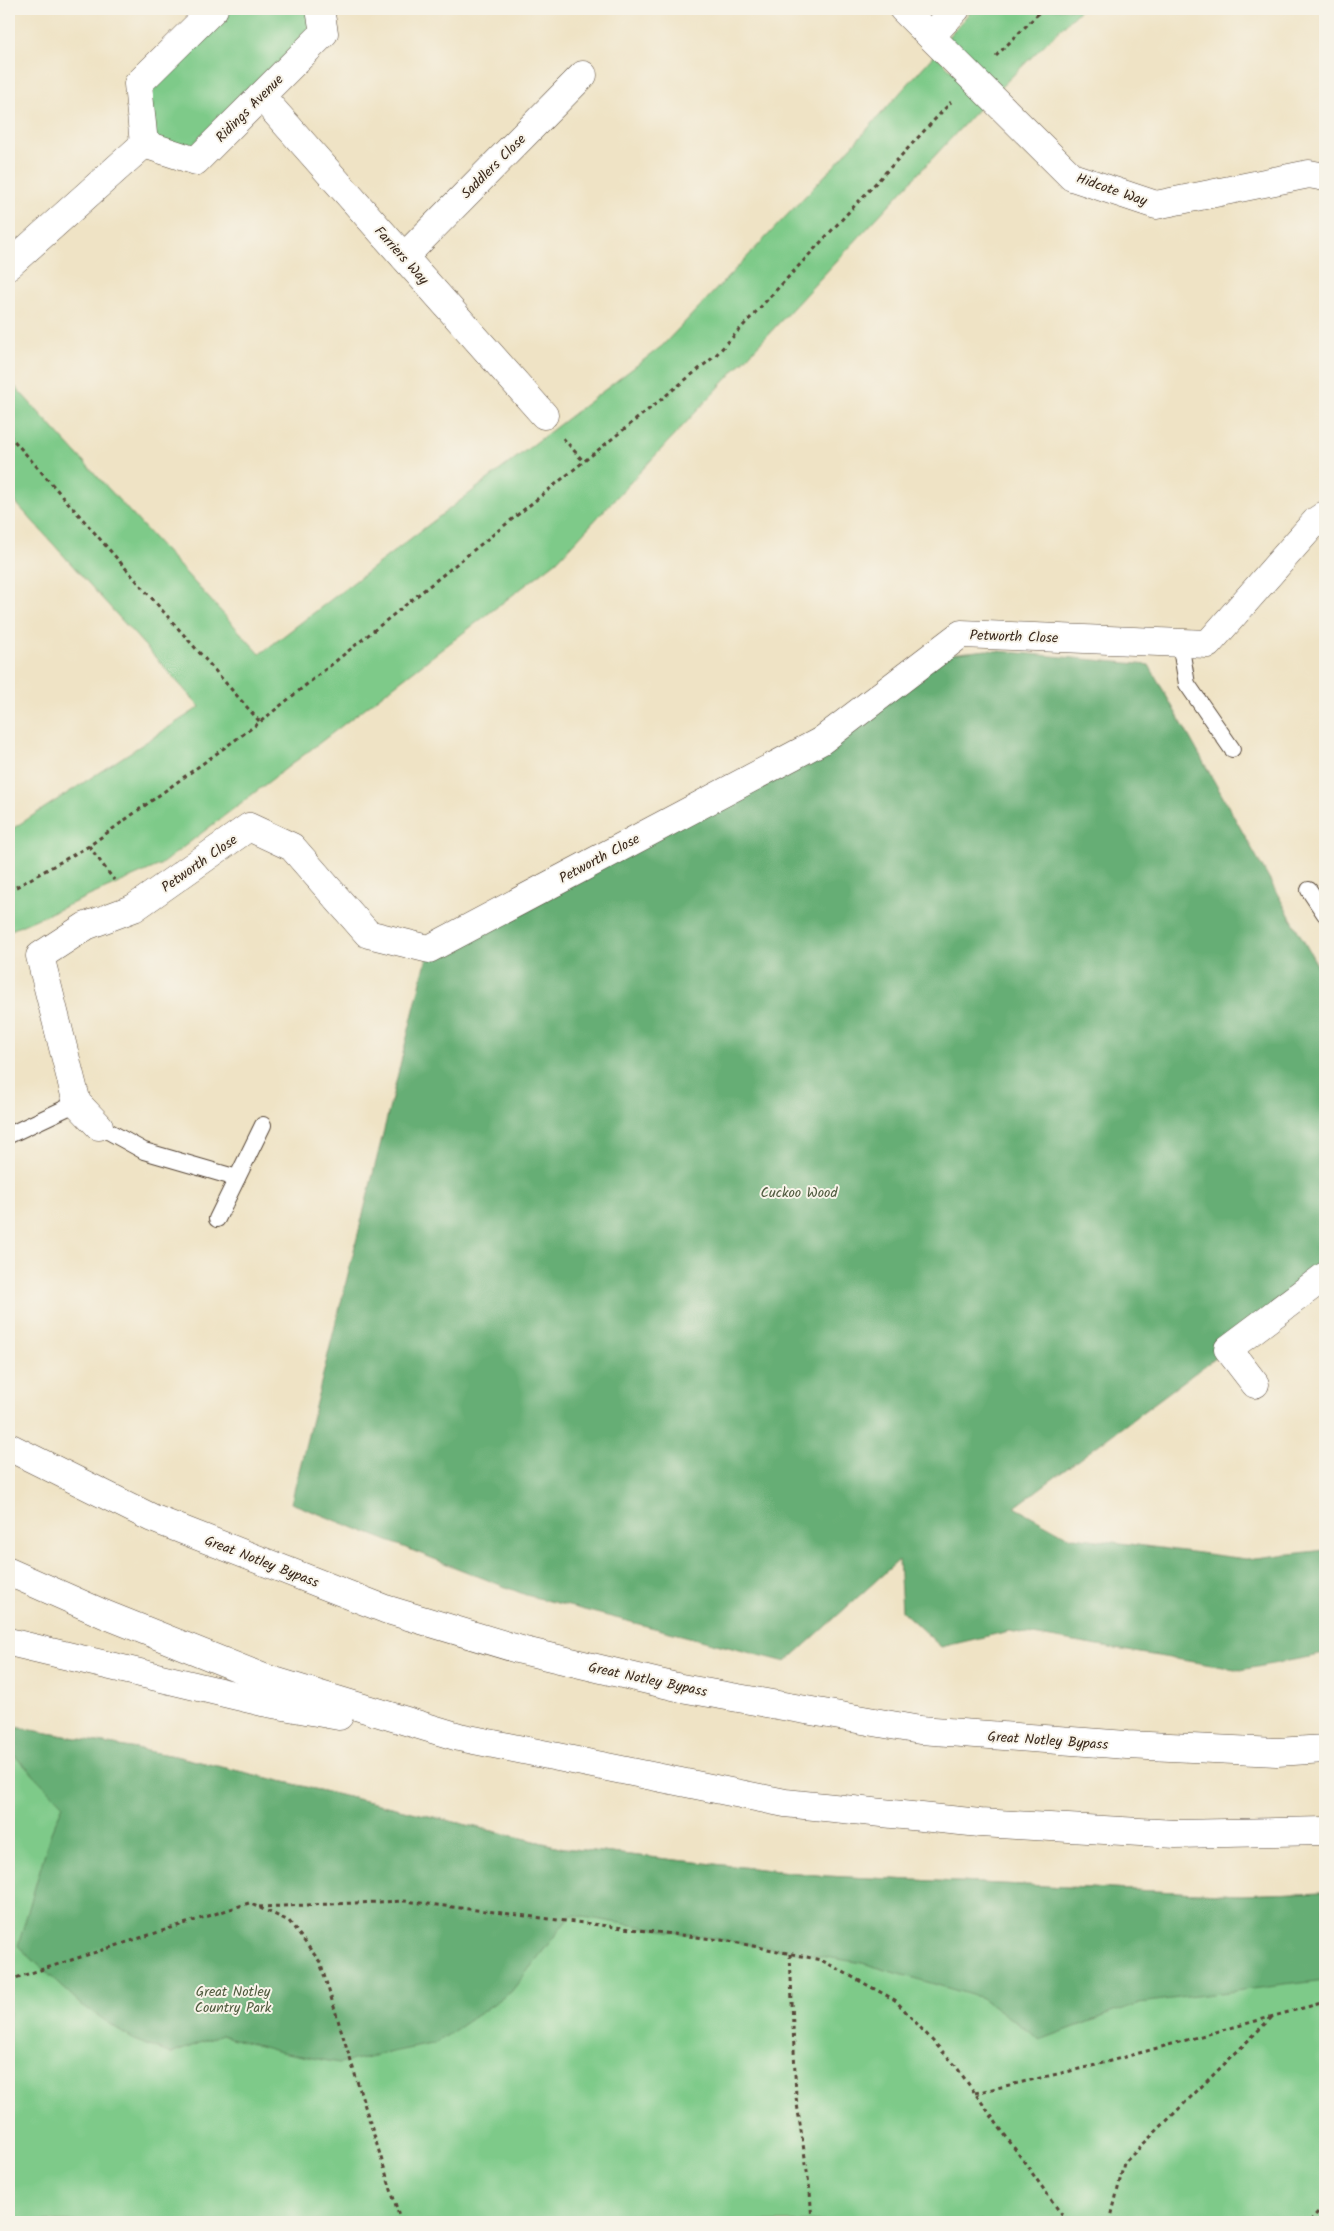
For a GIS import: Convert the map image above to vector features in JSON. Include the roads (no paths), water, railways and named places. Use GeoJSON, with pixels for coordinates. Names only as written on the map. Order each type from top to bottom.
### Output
{"type":"FeatureCollection","features":[{"type":"Feature","properties":{"kind":"main road","name":"Ridings Avenue"},"geometry":{"type":"LineString","coordinates":[[144,144],[196,161],[324,33],[320,9]]}},
{"type":"Feature","properties":{"kind":"main road","name":"Hidcote Way"},"geometry":{"type":"LineString","coordinates":[[904,9],[1072,176],[1156,205],[1309,174],[1325,177]]}},
{"type":"Feature","properties":{"kind":"main road"},"geometry":{"type":"LineString","coordinates":[[931,36],[956,9]]}},
{"type":"Feature","properties":{"kind":"main road"},"geometry":{"type":"LineString","coordinates":[[9,265],[144,144],[138,84],[198,14]]}},
{"type":"Feature","properties":{"kind":"main road","name":"Saddlers Close"},"geometry":{"type":"LineString","coordinates":[[404,257],[583,75]]}},
{"type":"Feature","properties":{"kind":"main road","name":"Farriers Way"},"geometry":{"type":"LineString","coordinates":[[261,96],[544,414]]}},
{"type":"Feature","properties":{"kind":"main road","name":"Petworth Close"},"geometry":{"type":"LineString","coordinates":[[99,1126],[77,1103],[40,956],[86,926],[134,908],[249,827],[292,847],[368,934],[429,948],[821,741],[962,634],[1208,644],[1316,521],[1325,515]]}},
{"type":"Feature","properties":{"kind":"main road"},"geometry":{"type":"LineString","coordinates":[[1255,1384],[1228,1349],[1325,1276]]}},
{"type":"Feature","properties":{"kind":"main road","name":"Great Notley Bypass"},"geometry":{"type":"LineString","coordinates":[[9,1447],[152,1518],[385,1609],[520,1650],[672,1685],[920,1730],[1127,1746],[1277,1752],[1325,1749]]}},
{"type":"Feature","properties":{"kind":"main road"},"geometry":{"type":"LineString","coordinates":[[9,1572],[104,1614],[264,1678],[459,1736]]}},
{"type":"Feature","properties":{"kind":"main road"},"geometry":{"type":"LineString","coordinates":[[9,1642],[262,1702],[459,1736],[785,1803],[980,1823],[1166,1834],[1325,1831]]}},
{"type":"Feature","properties":{"kind":"lane"},"geometry":{"type":"LineString","coordinates":[[1180,643],[1186,684],[1232,748]]}},
{"type":"Feature","properties":{"kind":"lane"},"geometry":{"type":"LineString","coordinates":[[1308,890],[1325,914]]}},
{"type":"Feature","properties":{"kind":"lane"},"geometry":{"type":"LineString","coordinates":[[9,1135],[77,1103]]}},
{"type":"Feature","properties":{"kind":"lane"},"geometry":{"type":"LineString","coordinates":[[99,1126],[144,1151],[237,1178]]}},
{"type":"Feature","properties":{"kind":"lane"},"geometry":{"type":"LineString","coordinates":[[218,1219],[263,1126]]}},
{"type":"Feature","properties":{"kind":"park label","name":"Cuckoo Wood"},"geometry":{"type":"Point","coordinates":[799,1192]}},
{"type":"Feature","properties":{"kind":"park label","name":"Great Notley Country Park"},"geometry":{"type":"Point","coordinates":[233,1999]}}]}
